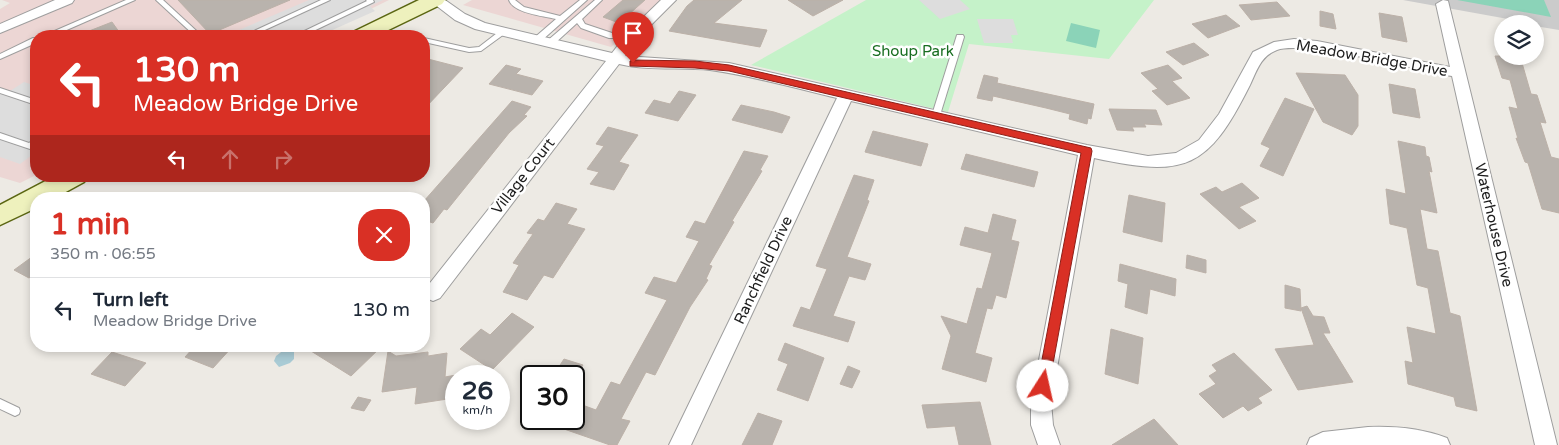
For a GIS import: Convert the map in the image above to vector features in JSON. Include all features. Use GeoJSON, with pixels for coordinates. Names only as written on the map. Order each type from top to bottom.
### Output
{"type":"FeatureCollection","features":[{"type":"Feature","properties":{"kind":"main road"},"geometry":{"type":"LineString","coordinates":[[373,30],[436,0]]}},
{"type":"Feature","properties":{"kind":"main road"},"geometry":{"type":"LineString","coordinates":[[46,192],[65,182]]}},
{"type":"Feature","properties":{"kind":"main road"},"geometry":{"type":"LineString","coordinates":[[0,216],[30,200]]}},
{"type":"Feature","properties":{"kind":"street"},"geometry":{"type":"LineString","coordinates":[[0,30],[67,0]]}},
{"type":"Feature","properties":{"kind":"street","name":"Meadow Bridge Drive"},"geometry":{"type":"LineString","coordinates":[[436,0],[460,17],[503,32],[614,60],[645,64],[701,65],[729,68],[1087,151],[1144,161],[1188,155],[1203,146],[1212,136],[1258,55],[1266,49],[1280,44],[1317,45],[1459,73]]}},
{"type":"Feature","properties":{"kind":"street","name":"Village Court"},"geometry":{"type":"LineString","coordinates":[[433,293],[614,60],[644,23],[669,0]]}},
{"type":"Feature","properties":{"kind":"street","name":"Waterhouse Drive"},"geometry":{"type":"LineString","coordinates":[[1443,4],[1546,445]]}},
{"type":"Feature","properties":{"kind":"street","name":"Ranchfield Drive"},"geometry":{"type":"LineString","coordinates":[[680,445],[847,94]]}},
{"type":"Feature","properties":{"kind":"street"},"geometry":{"type":"LineString","coordinates":[[1049,445],[1042,425],[1040,402],[1087,151]]}},
{"type":"Feature","properties":{"kind":"street"},"geometry":{"type":"LineString","coordinates":[[1318,445],[1323,442],[1375,434],[1411,438],[1439,445]]}},
{"type":"Feature","properties":{"kind":"lane"},"geometry":{"type":"LineString","coordinates":[[61,30],[132,0]]}},
{"type":"Feature","properties":{"kind":"lane"},"geometry":{"type":"LineString","coordinates":[[159,0],[192,30]]}},
{"type":"Feature","properties":{"kind":"lane"},"geometry":{"type":"LineString","coordinates":[[260,30],[326,0]]}},
{"type":"Feature","properties":{"kind":"lane"},"geometry":{"type":"LineString","coordinates":[[311,30],[371,2],[369,0]]}},
{"type":"Feature","properties":{"kind":"lane"},"geometry":{"type":"LineString","coordinates":[[512,0],[522,9],[561,18]]}},
{"type":"Feature","properties":{"kind":"lane"},"geometry":{"type":"LineString","coordinates":[[544,42],[561,18],[584,0]]}},
{"type":"Feature","properties":{"kind":"lane"},"geometry":{"type":"LineString","coordinates":[[544,42],[578,19],[599,0]]}},
{"type":"Feature","properties":{"kind":"lane"},"geometry":{"type":"LineString","coordinates":[[578,19],[583,26],[612,36]]}},
{"type":"Feature","properties":{"kind":"lane"},"geometry":{"type":"LineString","coordinates":[[430,41],[468,50],[481,49],[503,32]]}},
{"type":"Feature","properties":{"kind":"lane"},"geometry":{"type":"LineString","coordinates":[[936,115],[960,38]]}},
{"type":"Feature","properties":{"kind":"lane"},"geometry":{"type":"LineString","coordinates":[[0,57],[30,43]]}},
{"type":"Feature","properties":{"kind":"lane"},"geometry":{"type":"LineString","coordinates":[[0,98],[4,92],[30,102]]}},
{"type":"Feature","properties":{"kind":"lane"},"geometry":{"type":"LineString","coordinates":[[0,136],[30,146]]}},
{"type":"Feature","properties":{"kind":"lane"},"geometry":{"type":"LineString","coordinates":[[0,404],[15,411]]}},
{"type":"Feature","properties":{"kind":"shaded area"},"geometry":{"type":"Polygon","coordinates":[[[2,0],[389,0],[328,30],[30,30],[30,178],[20,183],[0,177],[0,9],[10,3],[2,0]]]}},
{"type":"Feature","properties":{"kind":"shaded area"},"geometry":{"type":"Polygon","coordinates":[[[309,0],[383,0],[370,6],[375,11],[332,30],[239,30],[309,0]]]}},
{"type":"Feature","properties":{"kind":"shaded area"},"geometry":{"type":"Polygon","coordinates":[[[472,0],[665,0],[611,47],[463,5],[472,0]]]}},
{"type":"Feature","properties":{"kind":"shaded area"},"geometry":{"type":"Polygon","coordinates":[[[919,0],[960,0],[970,9],[940,19],[919,0]]]}},
{"type":"Feature","properties":{"kind":"shaded area"},"geometry":{"type":"Polygon","coordinates":[[[1403,0],[1559,0],[1559,30],[1544,28],[1544,15],[1494,15],[1494,17],[1403,0]]]}},
{"type":"Feature","properties":{"kind":"shaded area"},"geometry":{"type":"Polygon","coordinates":[[[977,19],[1013,19],[1018,35],[1011,35],[1013,43],[984,43],[977,19]]]}},
{"type":"Feature","properties":{"kind":"shaded area"},"geometry":{"type":"Polygon","coordinates":[[[24,82],[30,84],[30,156],[20,164],[0,157],[0,91],[4,89],[10,91],[24,82]]]}},
{"type":"Feature","properties":{"kind":"green space","name":"Shoup Park"},"geometry":{"type":"Polygon","coordinates":[[[866,0],[1154,0],[1109,59],[969,44],[948,112],[751,65],[866,0]]]}},
{"type":"Feature","properties":{"kind":"green space"},"geometry":{"type":"Polygon","coordinates":[[[1457,0],[1544,0],[1551,17],[1457,0]]]}},
{"type":"Feature","properties":{"kind":"green space"},"geometry":{"type":"Polygon","coordinates":[[[1071,23],[1100,30],[1096,48],[1066,41],[1071,23]]]}},
{"type":"Feature","properties":{"kind":"water"},"geometry":{"type":"Polygon","coordinates":[[[281,352],[294,352],[294,359],[290,363],[279,367],[274,361],[276,356],[281,352]]]}},
{"type":"Feature","properties":{"kind":"building"},"geometry":{"type":"Polygon","coordinates":[[[178,0],[290,0],[219,30],[206,30],[178,0]]]}},
{"type":"Feature","properties":{"kind":"building"},"geometry":{"type":"Polygon","coordinates":[[[623,0],[645,0],[619,23],[603,17],[623,0]]]}},
{"type":"Feature","properties":{"kind":"building"},"geometry":{"type":"Polygon","coordinates":[[[694,0],[742,0],[714,23],[767,30],[760,47],[669,31],[687,6],[694,0]]]}},
{"type":"Feature","properties":{"kind":"building"},"geometry":{"type":"Polygon","coordinates":[[[788,0],[843,0],[813,16],[788,0]]]}},
{"type":"Feature","properties":{"kind":"building"},"geometry":{"type":"Polygon","coordinates":[[[1277,2],[1290,16],[1251,20],[1239,5],[1277,2]]]}},
{"type":"Feature","properties":{"kind":"building"},"geometry":{"type":"Polygon","coordinates":[[[1320,11],[1333,14],[1336,29],[1320,26],[1320,11]]]}},
{"type":"Feature","properties":{"kind":"building"},"geometry":{"type":"Polygon","coordinates":[[[1379,13],[1402,17],[1407,42],[1382,37],[1379,13]]]}},
{"type":"Feature","properties":{"kind":"building"},"geometry":{"type":"Polygon","coordinates":[[[1226,15],[1240,26],[1208,38],[1192,24],[1226,15]]]}},
{"type":"Feature","properties":{"kind":"building"},"geometry":{"type":"Polygon","coordinates":[[[112,22],[118,30],[92,30],[112,22]]]}},
{"type":"Feature","properties":{"kind":"building"},"geometry":{"type":"Polygon","coordinates":[[[1194,43],[1209,55],[1183,65],[1166,52],[1194,43]]]}},
{"type":"Feature","properties":{"kind":"building"},"geometry":{"type":"Polygon","coordinates":[[[430,60],[463,68],[430,103],[430,60]]]}},
{"type":"Feature","properties":{"kind":"building"},"geometry":{"type":"Polygon","coordinates":[[[506,65],[521,69],[516,74],[543,81],[532,95],[489,84],[506,65]]]}},
{"type":"Feature","properties":{"kind":"building"},"geometry":{"type":"Polygon","coordinates":[[[1168,65],[1182,78],[1172,81],[1190,98],[1167,105],[1152,91],[1158,89],[1141,73],[1168,65]]]}},
{"type":"Feature","properties":{"kind":"building"},"geometry":{"type":"Polygon","coordinates":[[[1498,65],[1523,65],[1531,94],[1537,95],[1546,123],[1540,122],[1551,157],[1559,159],[1559,213],[1542,209],[1528,163],[1525,162],[1516,138],[1518,139],[1509,107],[1518,109],[1510,80],[1502,78],[1498,65]]]}},
{"type":"Feature","properties":{"kind":"building"},"geometry":{"type":"Polygon","coordinates":[[[1296,73],[1345,75],[1358,95],[1358,126],[1352,135],[1323,122],[1296,73]]]}},
{"type":"Feature","properties":{"kind":"building"},"geometry":{"type":"Polygon","coordinates":[[[984,75],[998,78],[997,83],[1094,104],[1091,119],[1088,118],[1087,124],[1069,119],[1070,114],[1046,108],[993,96],[992,101],[977,98],[984,75]]]}},
{"type":"Feature","properties":{"kind":"building"},"geometry":{"type":"Polygon","coordinates":[[[1389,84],[1415,89],[1420,118],[1393,113],[1389,84]]]}},
{"type":"Feature","properties":{"kind":"building"},"geometry":{"type":"Polygon","coordinates":[[[679,91],[696,95],[678,121],[645,113],[654,100],[670,104],[679,91]]]}},
{"type":"Feature","properties":{"kind":"building"},"geometry":{"type":"Polygon","coordinates":[[[1285,98],[1314,109],[1283,176],[1260,166],[1270,148],[1261,144],[1285,98]]]}},
{"type":"Feature","properties":{"kind":"building"},"geometry":{"type":"Polygon","coordinates":[[[512,101],[531,107],[524,115],[527,116],[509,133],[447,210],[444,209],[433,223],[430,222],[430,194],[512,101]]]}},
{"type":"Feature","properties":{"kind":"building"},"geometry":{"type":"Polygon","coordinates":[[[741,105],[790,117],[782,133],[732,120],[741,105]]]}},
{"type":"Feature","properties":{"kind":"building"},"geometry":{"type":"Polygon","coordinates":[[[1109,109],[1156,110],[1162,125],[1144,124],[1146,127],[1132,127],[1134,131],[1117,130],[1109,109]]]}},
{"type":"Feature","properties":{"kind":"building"},"geometry":{"type":"Polygon","coordinates":[[[608,127],[638,135],[619,162],[629,165],[614,190],[590,184],[599,172],[587,169],[604,146],[596,144],[608,127]]]}},
{"type":"Feature","properties":{"kind":"building"},"geometry":{"type":"Polygon","coordinates":[[[873,131],[928,144],[921,166],[865,152],[873,131]]]}},
{"type":"Feature","properties":{"kind":"building"},"geometry":{"type":"Polygon","coordinates":[[[1398,141],[1425,147],[1426,156],[1429,157],[1432,172],[1429,171],[1437,213],[1420,209],[1427,249],[1438,251],[1450,313],[1460,316],[1477,411],[1456,406],[1454,397],[1408,384],[1405,361],[1413,363],[1407,327],[1436,334],[1428,288],[1417,285],[1407,228],[1390,224],[1386,189],[1406,194],[1398,141]]]}},
{"type":"Feature","properties":{"kind":"building"},"geometry":{"type":"Polygon","coordinates":[[[744,151],[768,156],[760,170],[762,171],[732,221],[734,222],[709,265],[712,266],[706,279],[708,280],[690,307],[655,375],[646,372],[621,419],[630,421],[617,445],[610,445],[567,430],[585,430],[585,406],[596,410],[611,382],[620,385],[667,300],[645,293],[654,277],[676,283],[699,241],[686,237],[695,221],[705,224],[744,151]]]}},
{"type":"Feature","properties":{"kind":"building"},"geometry":{"type":"Polygon","coordinates":[[[966,154],[1038,172],[1034,187],[961,169],[966,154]]]}},
{"type":"Feature","properties":{"kind":"building"},"geometry":{"type":"Polygon","coordinates":[[[854,175],[874,180],[867,200],[869,201],[847,257],[871,264],[865,280],[849,276],[833,316],[855,322],[848,342],[793,326],[801,307],[810,310],[827,269],[816,266],[854,175]]]}},
{"type":"Feature","properties":{"kind":"building"},"geometry":{"type":"Polygon","coordinates":[[[1242,183],[1259,198],[1239,207],[1256,221],[1239,229],[1200,194],[1216,187],[1222,192],[1242,183]]]}},
{"type":"Feature","properties":{"kind":"building"},"geometry":{"type":"Polygon","coordinates":[[[1129,195],[1165,203],[1162,242],[1123,232],[1129,195]]]}},
{"type":"Feature","properties":{"kind":"building"},"geometry":{"type":"Polygon","coordinates":[[[556,203],[577,209],[567,224],[585,229],[553,278],[544,275],[527,300],[503,292],[519,265],[513,263],[533,234],[527,233],[538,219],[544,221],[556,203]]]}},
{"type":"Feature","properties":{"kind":"building"},"geometry":{"type":"Polygon","coordinates":[[[993,214],[1016,220],[1011,240],[1019,242],[1006,298],[996,295],[992,309],[987,308],[975,353],[992,358],[986,382],[942,369],[951,336],[941,316],[967,324],[977,288],[982,289],[992,253],[960,245],[965,227],[988,233],[993,214]]]}},
{"type":"Feature","properties":{"kind":"building"},"geometry":{"type":"Polygon","coordinates":[[[1187,255],[1206,260],[1206,273],[1186,268],[1187,255]]]}},
{"type":"Feature","properties":{"kind":"building"},"geometry":{"type":"Polygon","coordinates":[[[30,258],[30,277],[14,270],[30,258]]]}},
{"type":"Feature","properties":{"kind":"building"},"geometry":{"type":"Polygon","coordinates":[[[1120,264],[1176,279],[1175,296],[1150,289],[1147,314],[1125,307],[1128,284],[1118,281],[1120,264]]]}},
{"type":"Feature","properties":{"kind":"building"},"geometry":{"type":"Polygon","coordinates":[[[1285,285],[1300,289],[1301,311],[1285,308],[1285,285]]]}},
{"type":"Feature","properties":{"kind":"building"},"geometry":{"type":"Polygon","coordinates":[[[1307,306],[1313,316],[1324,317],[1330,333],[1323,333],[1353,382],[1298,390],[1275,349],[1314,345],[1301,308],[1307,306]]]}},
{"type":"Feature","properties":{"kind":"building"},"geometry":{"type":"Polygon","coordinates":[[[512,313],[534,327],[497,365],[484,365],[460,349],[481,329],[490,335],[512,313]]]}},
{"type":"Feature","properties":{"kind":"building"},"geometry":{"type":"Polygon","coordinates":[[[1111,329],[1143,338],[1138,384],[1105,374],[1111,329]]]}},
{"type":"Feature","properties":{"kind":"building"},"geometry":{"type":"Polygon","coordinates":[[[785,343],[824,358],[808,401],[777,390],[788,364],[778,360],[785,343]]]}},
{"type":"Feature","properties":{"kind":"building"},"geometry":{"type":"Polygon","coordinates":[[[112,352],[146,363],[125,386],[91,374],[112,352]]]}},
{"type":"Feature","properties":{"kind":"building"},"geometry":{"type":"Polygon","coordinates":[[[190,352],[228,352],[213,368],[185,357],[190,352]]]}},
{"type":"Feature","properties":{"kind":"building"},"geometry":{"type":"Polygon","coordinates":[[[313,352],[376,352],[351,376],[313,352]]]}},
{"type":"Feature","properties":{"kind":"building"},"geometry":{"type":"Polygon","coordinates":[[[388,352],[396,356],[428,352],[428,356],[447,353],[445,399],[415,404],[417,387],[382,392],[388,352]]]}},
{"type":"Feature","properties":{"kind":"building"},"geometry":{"type":"Polygon","coordinates":[[[1234,353],[1272,390],[1258,398],[1262,403],[1248,411],[1243,406],[1223,418],[1199,394],[1216,384],[1209,376],[1217,371],[1212,365],[1234,353]]]}},
{"type":"Feature","properties":{"kind":"building"},"geometry":{"type":"Polygon","coordinates":[[[564,359],[583,365],[560,365],[564,359]]]}},
{"type":"Feature","properties":{"kind":"building"},"geometry":{"type":"Polygon","coordinates":[[[848,366],[860,371],[852,388],[840,384],[848,366]]]}},
{"type":"Feature","properties":{"kind":"building"},"geometry":{"type":"Polygon","coordinates":[[[358,397],[371,400],[364,411],[351,408],[358,397]]]}},
{"type":"Feature","properties":{"kind":"building"},"geometry":{"type":"Polygon","coordinates":[[[980,402],[991,445],[959,445],[955,426],[927,428],[922,405],[980,402]]]}},
{"type":"Feature","properties":{"kind":"building"},"geometry":{"type":"Polygon","coordinates":[[[758,413],[782,421],[772,445],[742,445],[758,413]]]}},
{"type":"Feature","properties":{"kind":"building"},"geometry":{"type":"Polygon","coordinates":[[[1154,419],[1178,445],[1112,445],[1154,419]]]}},
{"type":"Feature","properties":{"kind":"route"},"geometry":{"type":"LineString","coordinates":[[633,63],[695,64],[729,68],[1087,151],[1043,386]]}}]}
